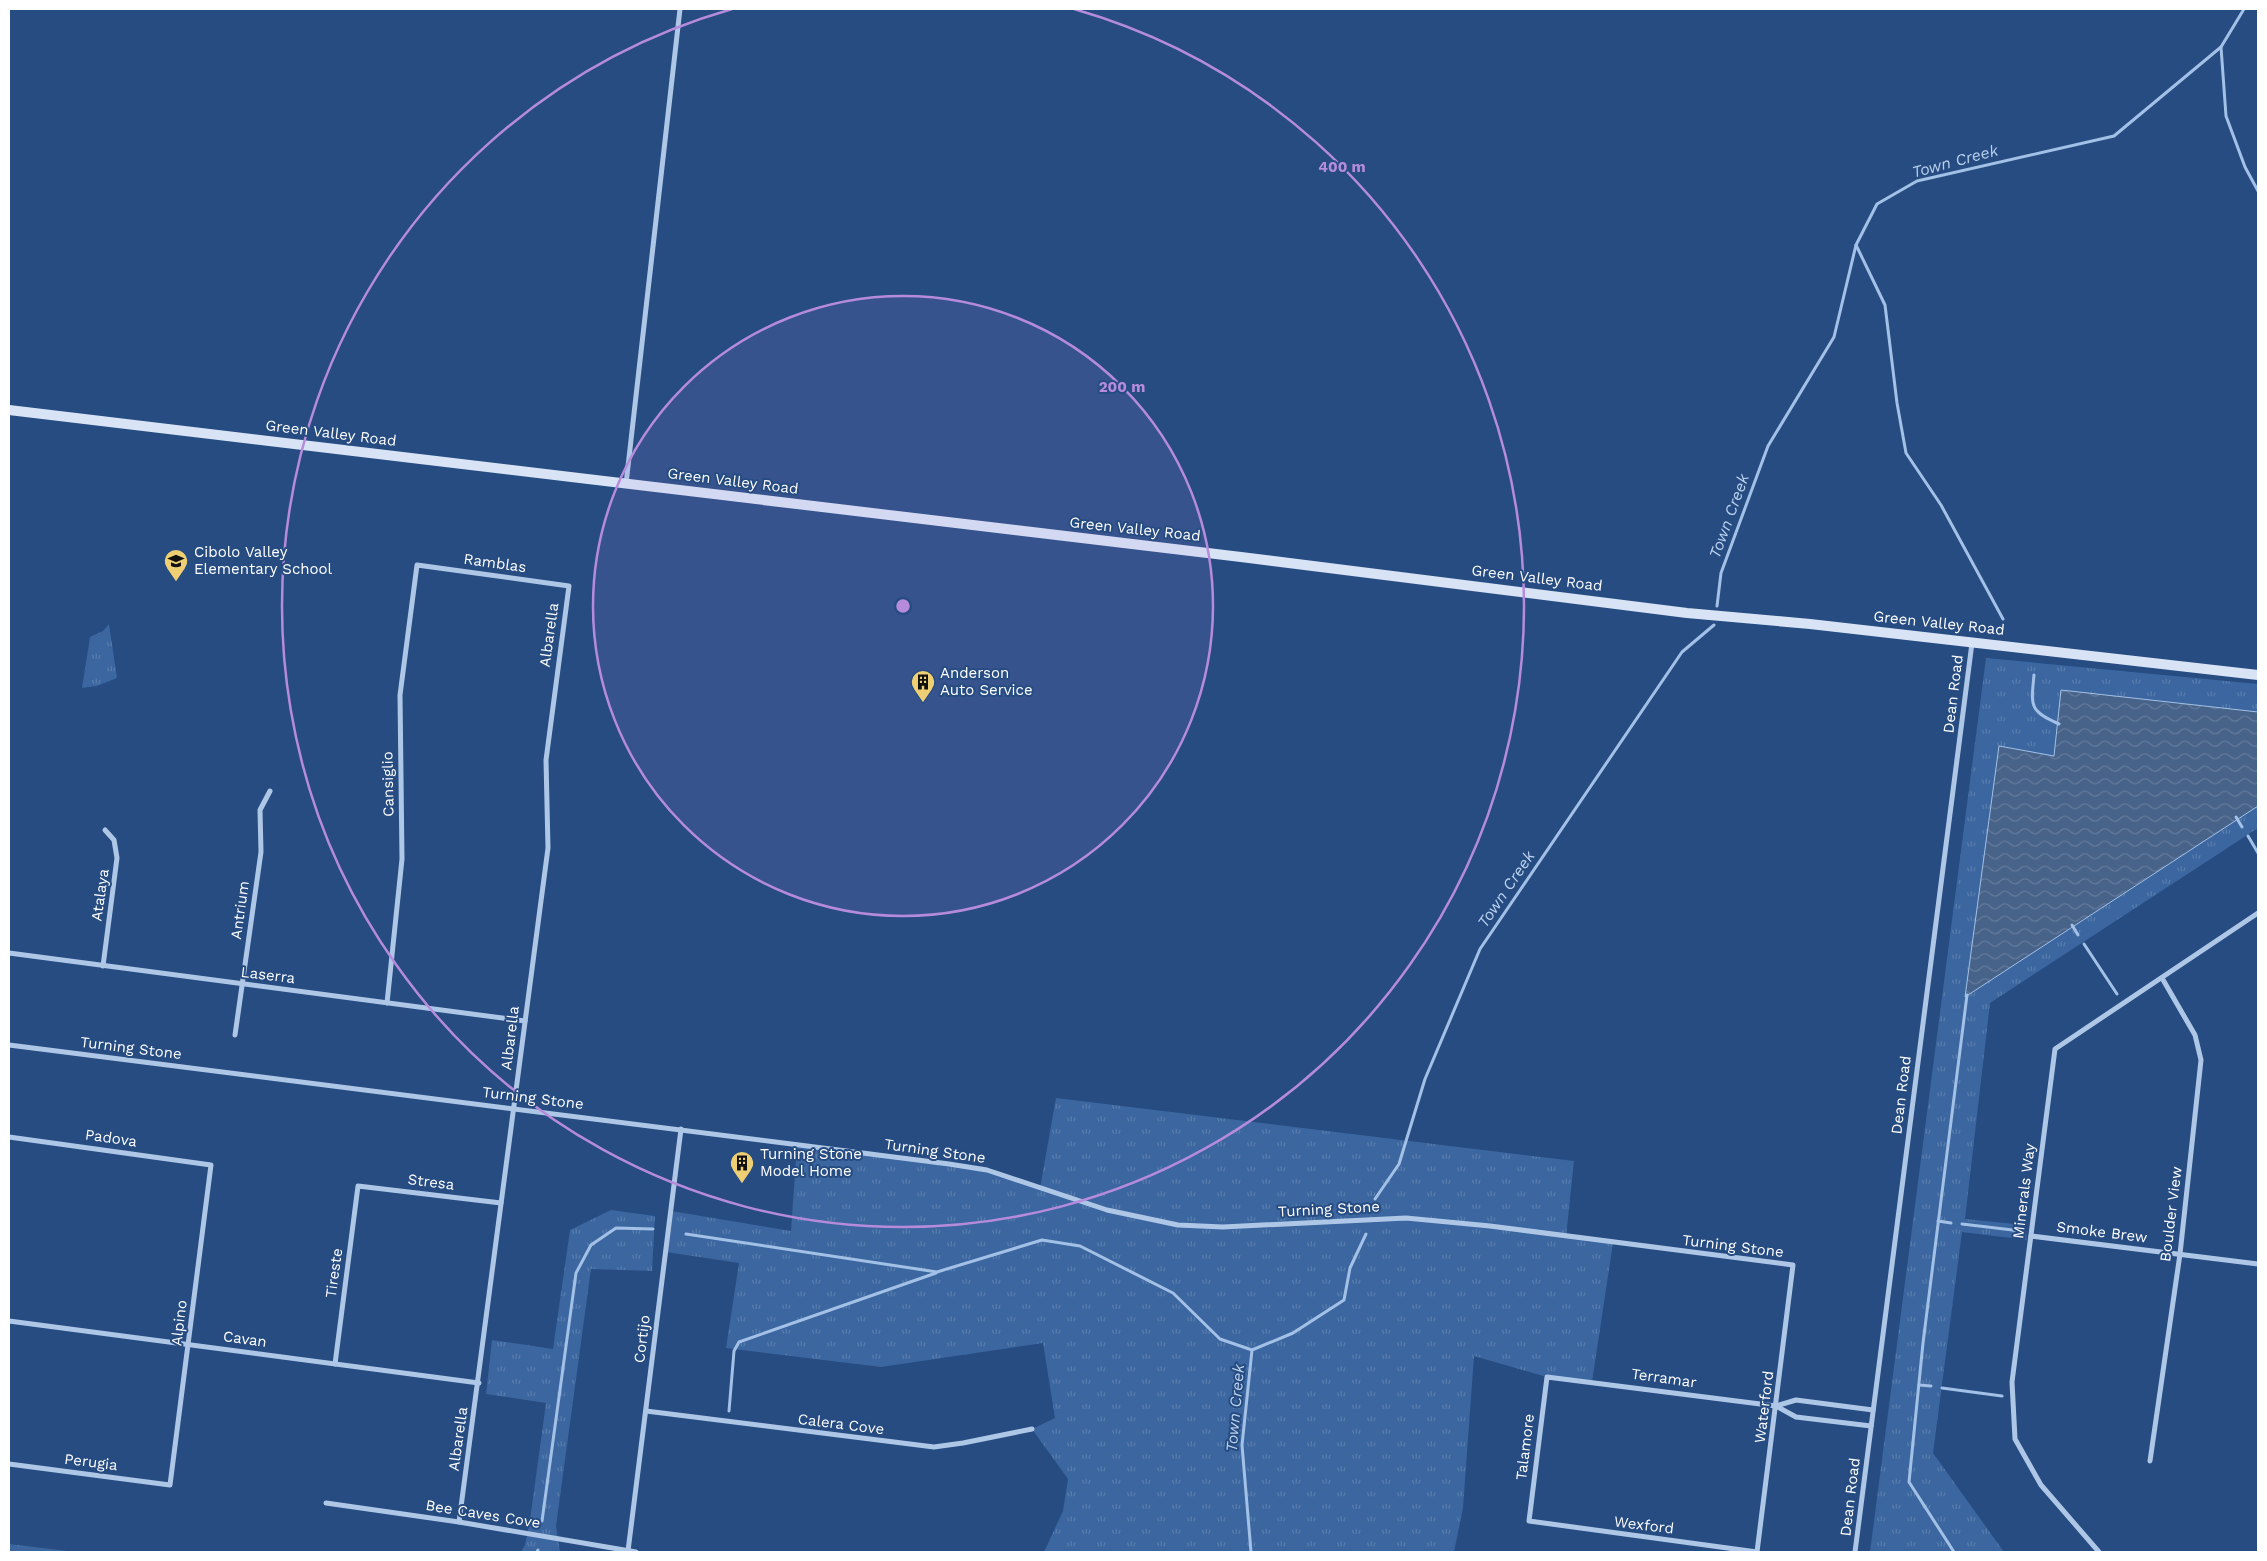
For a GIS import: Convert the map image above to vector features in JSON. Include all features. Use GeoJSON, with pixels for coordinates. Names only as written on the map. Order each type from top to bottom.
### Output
{"type":"FeatureCollection","features":[{"type":"Feature","properties":{"kind":"street"},"geometry":{"type":"LineString","coordinates":[[626,484],[680,9]]}},
{"type":"Feature","properties":{"kind":"street","name":"Green Valley Road"},"geometry":{"type":"LineString","coordinates":[[9,410],[1435,580],[1687,613],[1972,642],[2258,675]]}},
{"type":"Feature","properties":{"kind":"street","name":"Ramblas"},"geometry":{"type":"LineString","coordinates":[[417,565],[568,586]]}},
{"type":"Feature","properties":{"kind":"street","name":"Cansiglio"},"geometry":{"type":"LineString","coordinates":[[387,1003],[402,859],[400,695],[417,565]]}},
{"type":"Feature","properties":{"kind":"street","name":"Albarella"},"geometry":{"type":"LineString","coordinates":[[459,1522],[548,848],[546,760],[568,586]]}},
{"type":"Feature","properties":{"kind":"street","name":"Dean Road"},"geometry":{"type":"LineString","coordinates":[[1855,1552],[1972,642]]}},
{"type":"Feature","properties":{"kind":"street","name":"Antrium"},"geometry":{"type":"LineString","coordinates":[[235,1035],[261,852],[260,810],[270,791]]}},
{"type":"Feature","properties":{"kind":"street","name":"Atalaya"},"geometry":{"type":"LineString","coordinates":[[103,966],[117,858],[114,840],[105,830]]}},
{"type":"Feature","properties":{"kind":"street","name":"Minerals Way"},"geometry":{"type":"LineString","coordinates":[[2099,1552],[2041,1485],[2015,1440],[2012,1382],[2055,1049],[2258,913]]}},
{"type":"Feature","properties":{"kind":"street","name":"Laserra"},"geometry":{"type":"LineString","coordinates":[[9,953],[525,1021]]}},
{"type":"Feature","properties":{"kind":"street","name":"Boulder View"},"geometry":{"type":"LineString","coordinates":[[2150,1461],[2180,1254],[2201,1060],[2195,1035],[2162,978]]}},
{"type":"Feature","properties":{"kind":"street","name":"Turning Stone"},"geometry":{"type":"LineString","coordinates":[[9,1045],[514,1108],[987,1170],[1107,1210],[1142,1219],[1178,1225],[1223,1227],[1406,1218],[1490,1226],[1793,1265]]}},
{"type":"Feature","properties":{"kind":"street","name":"Cortijo"},"geometry":{"type":"LineString","coordinates":[[628,1551],[681,1130]]}},
{"type":"Feature","properties":{"kind":"street","name":"Padova"},"geometry":{"type":"LineString","coordinates":[[9,1137],[211,1164]]}},
{"type":"Feature","properties":{"kind":"street","name":"Alpino"},"geometry":{"type":"LineString","coordinates":[[170,1485],[190,1345],[211,1164]]}},
{"type":"Feature","properties":{"kind":"street","name":"Stresa"},"geometry":{"type":"LineString","coordinates":[[358,1186],[502,1203]]}},
{"type":"Feature","properties":{"kind":"street","name":"Tireste"},"geometry":{"type":"LineString","coordinates":[[335,1364],[358,1186]]}},
{"type":"Feature","properties":{"kind":"street","name":"Smoke Brew"},"geometry":{"type":"LineString","coordinates":[[2031,1236],[2258,1264]]}},
{"type":"Feature","properties":{"kind":"street","name":"Waterford"},"geometry":{"type":"LineString","coordinates":[[1757,1552],[1793,1265]]}},
{"type":"Feature","properties":{"kind":"street","name":"Cavan"},"geometry":{"type":"LineString","coordinates":[[9,1321],[478,1383]]}},
{"type":"Feature","properties":{"kind":"street","name":"Terramar"},"geometry":{"type":"LineString","coordinates":[[1547,1376],[1776,1406],[1796,1417],[1871,1426]]}},
{"type":"Feature","properties":{"kind":"street","name":"Talamore"},"geometry":{"type":"LineString","coordinates":[[1529,1521],[1547,1376]]}},
{"type":"Feature","properties":{"kind":"street","name":"Terramar"},"geometry":{"type":"LineString","coordinates":[[1776,1406],[1796,1400],[1873,1410]]}},
{"type":"Feature","properties":{"kind":"street","name":"Calera Cove"},"geometry":{"type":"LineString","coordinates":[[646,1411],[934,1447],[1032,1429]]}},
{"type":"Feature","properties":{"kind":"street","name":"Perugia"},"geometry":{"type":"LineString","coordinates":[[9,1464],[170,1485]]}},
{"type":"Feature","properties":{"kind":"street","name":"Bee Caves Cove"},"geometry":{"type":"LineString","coordinates":[[326,1503],[459,1522],[636,1552]]}},
{"type":"Feature","properties":{"kind":"street","name":"Wexford"},"geometry":{"type":"LineString","coordinates":[[1529,1521],[1757,1552]]}},
{"type":"Feature","properties":{"kind":"green space"},"geometry":{"type":"Polygon","coordinates":[[[109,624],[117,678],[97,686],[82,688],[90,637],[103,631],[109,624]]]}},
{"type":"Feature","properties":{"kind":"green space"},"geometry":{"type":"Polygon","coordinates":[[[1986,658],[2258,684],[2258,828],[1990,1003],[1965,1219],[2025,1225],[2027,1240],[1962,1232],[1933,1453],[2004,1552],[1870,1552],[1986,658]]]}},
{"type":"Feature","properties":{"kind":"green space"},"geometry":{"type":"Polygon","coordinates":[[[1056,1098],[1574,1161],[1566,1237],[1613,1243],[1592,1382],[1547,1377],[1474,1356],[1463,1508],[1454,1552],[1044,1552],[1063,1511],[1068,1479],[1032,1429],[1055,1418],[1043,1343],[881,1367],[726,1348],[739,1263],[666,1252],[671,1211],[791,1231],[797,1144],[987,1170],[1040,1188],[1056,1098]]]}},
{"type":"Feature","properties":{"kind":"green space"},"geometry":{"type":"Polygon","coordinates":[[[611,1210],[655,1216],[652,1271],[591,1269],[556,1526],[560,1552],[521,1552],[525,1545],[530,1520],[546,1403],[486,1394],[492,1340],[553,1349],[570,1230],[611,1210]]]}},
{"type":"Feature","properties":{"kind":"green space"},"geometry":{"type":"Polygon","coordinates":[[[9,1544],[76,1552],[9,1552],[9,1544]]]}},
{"type":"Feature","properties":{"kind":"water"},"geometry":{"type":"Polygon","coordinates":[[[2061,690],[2258,712],[2258,806],[1965,997],[1999,746],[2054,756],[2061,690]]]}},
{"type":"Feature","properties":{"kind":"waterway","name":"Town Creek"},"geometry":{"type":"LineString","coordinates":[[1717,606],[1721,573],[1768,446],[1834,337],[1856,245],[1877,204],[1917,181],[2114,136],[2221,47],[2244,9]]}},
{"type":"Feature","properties":{"kind":"waterway"},"geometry":{"type":"LineString","coordinates":[[2221,47],[2226,116],[2245,167],[2258,191]]}},
{"type":"Feature","properties":{"kind":"waterway"},"geometry":{"type":"LineString","coordinates":[[1856,245],[1885,305],[1897,403],[1906,453],[1941,505],[2003,619]]}},
{"type":"Feature","properties":{"kind":"waterway","name":"Town Creek"},"geometry":{"type":"LineString","coordinates":[[1375,1199],[1399,1164],[1425,1079],[1480,949],[1682,652],[1714,625]]}},
{"type":"Feature","properties":{"kind":"waterway"},"geometry":{"type":"LineString","coordinates":[[2034,675],[2032,694],[2034,706],[2042,715],[2059,724]]}},
{"type":"Feature","properties":{"kind":"waterway"},"geometry":{"type":"LineString","coordinates":[[2236,817],[2242,827]]}},
{"type":"Feature","properties":{"kind":"waterway"},"geometry":{"type":"LineString","coordinates":[[2248,836],[2258,853]]}},
{"type":"Feature","properties":{"kind":"waterway"},"geometry":{"type":"LineString","coordinates":[[2072,925],[2078,935]]}},
{"type":"Feature","properties":{"kind":"waterway"},"geometry":{"type":"LineString","coordinates":[[2084,944],[2117,994]]}},
{"type":"Feature","properties":{"kind":"waterway"},"geometry":{"type":"LineString","coordinates":[[1954,1552],[1909,1482],[1923,1343],[1967,995]]}},
{"type":"Feature","properties":{"kind":"waterway"},"geometry":{"type":"LineString","coordinates":[[1938,1221],[1951,1223]]}},
{"type":"Feature","properties":{"kind":"waterway"},"geometry":{"type":"LineString","coordinates":[[1962,1224],[2021,1231]]}},
{"type":"Feature","properties":{"kind":"waterway"},"geometry":{"type":"LineString","coordinates":[[542,1521],[576,1273],[591,1245],[616,1228],[653,1229]]}},
{"type":"Feature","properties":{"kind":"waterway"},"geometry":{"type":"LineString","coordinates":[[686,1234],[937,1272],[1042,1240],[1080,1246],[1173,1293],[1220,1339],[1252,1350]]}},
{"type":"Feature","properties":{"kind":"waterway","name":"Town Creek"},"geometry":{"type":"LineString","coordinates":[[1251,1552],[1242,1445],[1252,1350],[1293,1333],[1344,1300],[1350,1268],[1366,1234]]}},
{"type":"Feature","properties":{"kind":"waterway"},"geometry":{"type":"LineString","coordinates":[[729,1411],[734,1351],[739,1342],[936,1273]]}},
{"type":"Feature","properties":{"kind":"waterway"},"geometry":{"type":"LineString","coordinates":[[1919,1385],[1931,1386]]}},
{"type":"Feature","properties":{"kind":"waterway"},"geometry":{"type":"LineString","coordinates":[[1942,1388],[2002,1396]]}},
{"type":"Feature","properties":{"kind":"place","name":"Cibolo Valley Elementary School"},"geometry":{"type":"Point","coordinates":[176,582]}},
{"type":"Feature","properties":{"kind":"place","name":"Anderson Auto Service"},"geometry":{"type":"Point","coordinates":[923,703]}},
{"type":"Feature","properties":{"kind":"place","name":"Turning Stone Model Home"},"geometry":{"type":"Point","coordinates":[742,1184]}}]}
